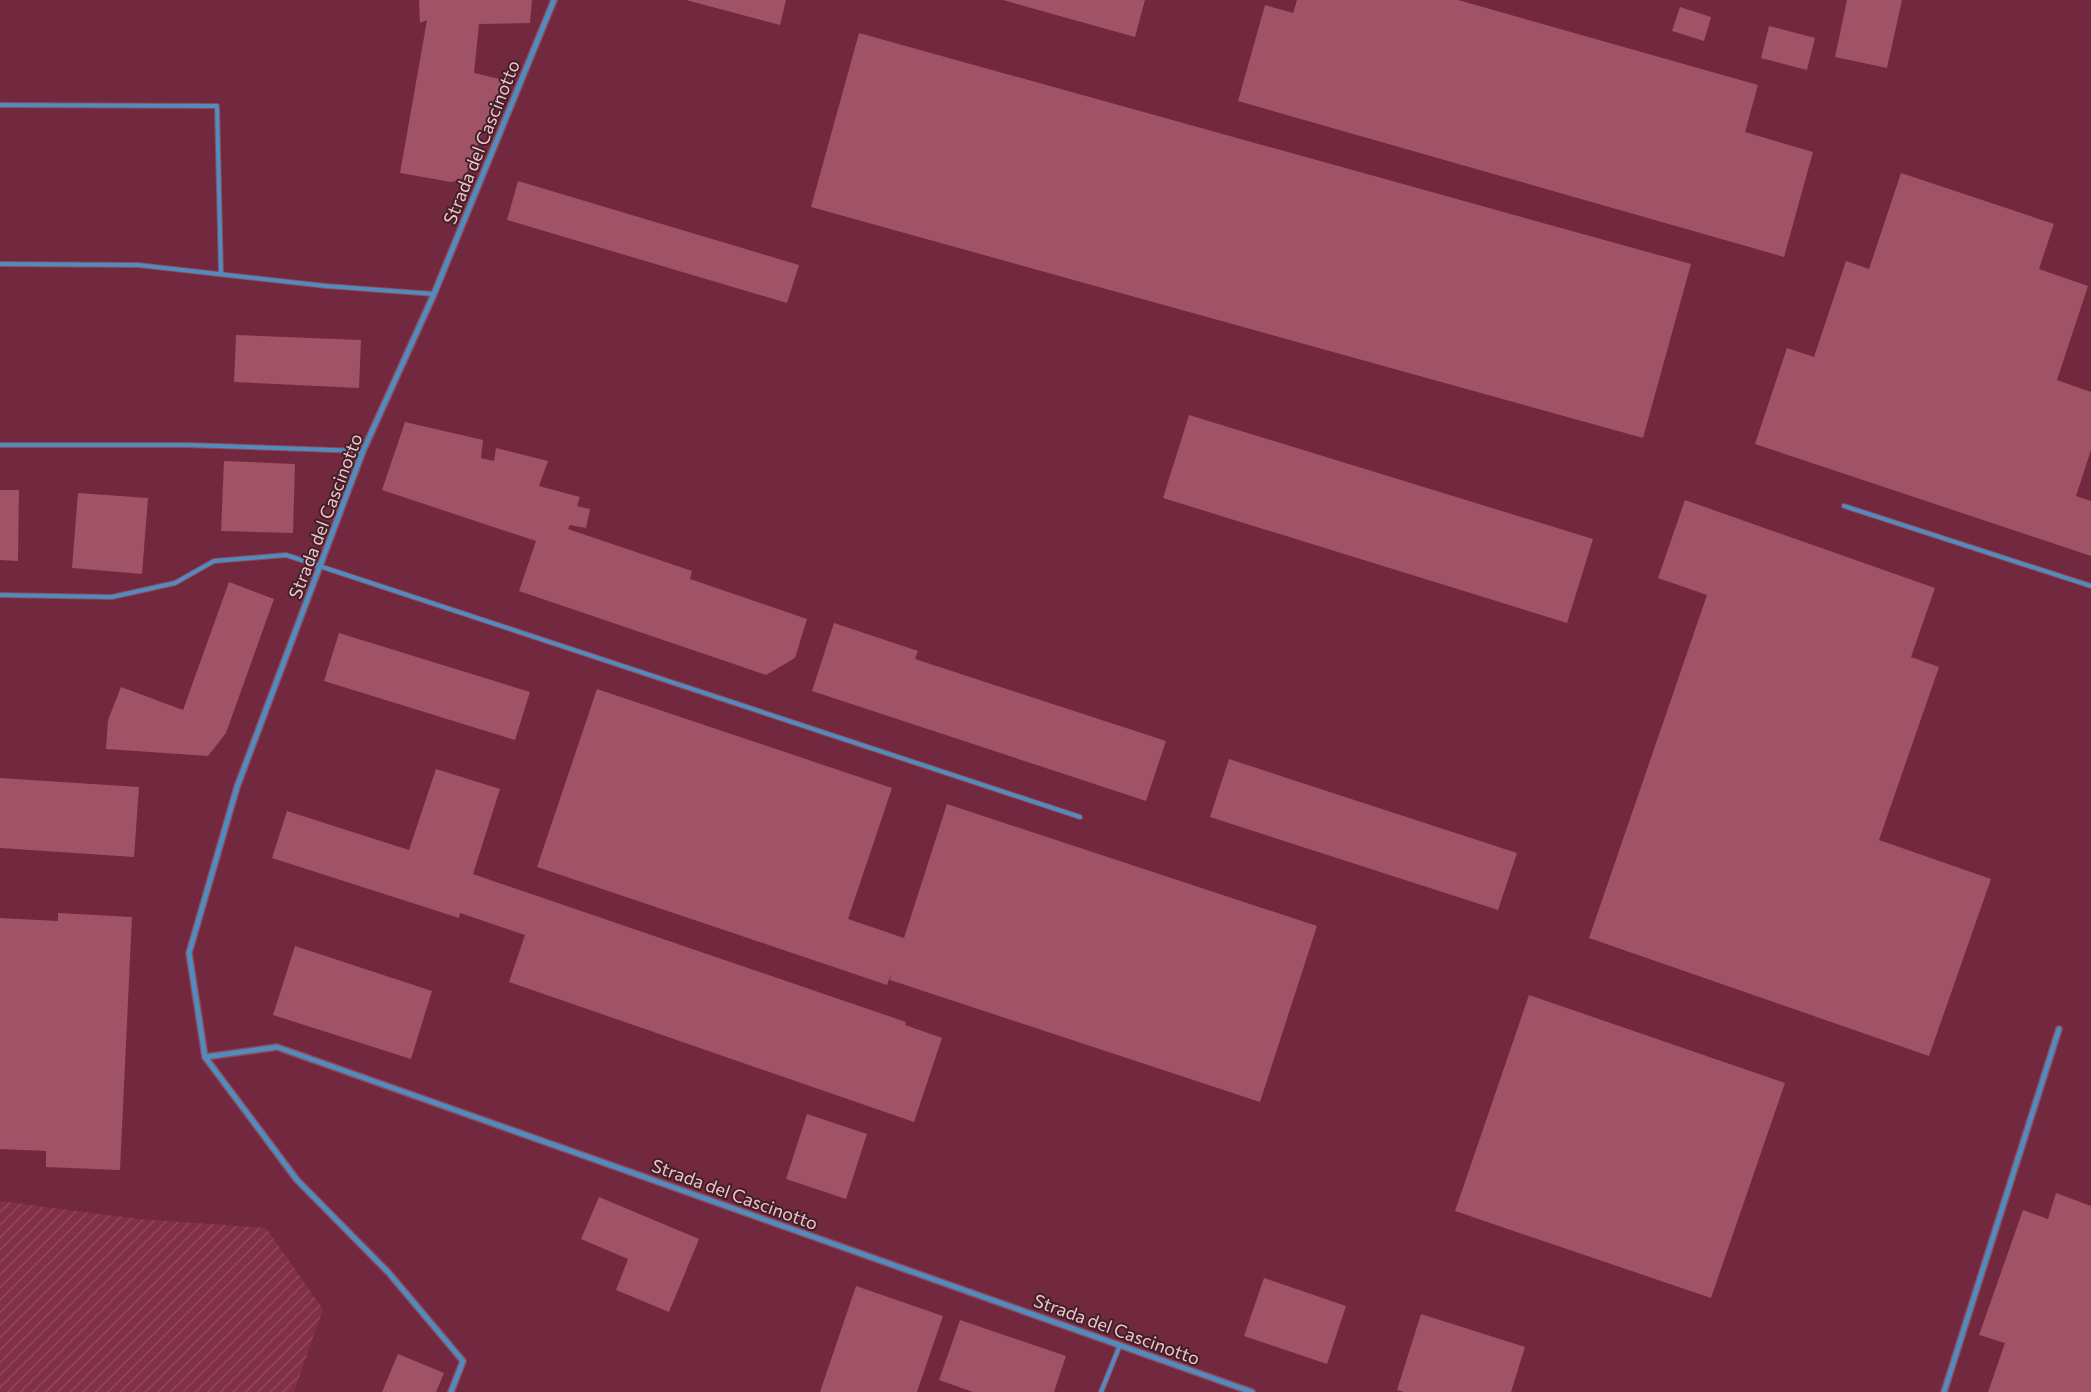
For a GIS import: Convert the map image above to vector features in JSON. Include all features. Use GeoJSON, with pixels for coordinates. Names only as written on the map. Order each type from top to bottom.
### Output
{"type":"FeatureCollection","features":[{"type":"Feature","properties":{"kind":"street","name":"Strada del Cascinotto"},"geometry":{"type":"LineString","coordinates":[[452,1392],[463,1362],[388,1272],[297,1180],[205,1057],[189,953],[237,787],[363,451],[434,294],[554,0]]}},
{"type":"Feature","properties":{"kind":"street"},"geometry":{"type":"LineString","coordinates":[[1944,1392],[2059,1029]]}},
{"type":"Feature","properties":{"kind":"street","name":"Strada del Cascinotto"},"geometry":{"type":"LineString","coordinates":[[205,1057],[277,1047],[1252,1392]]}},
{"type":"Feature","properties":{"kind":"lane"},"geometry":{"type":"LineString","coordinates":[[0,105],[217,106],[221,274]]}},
{"type":"Feature","properties":{"kind":"lane"},"geometry":{"type":"LineString","coordinates":[[0,264],[138,265],[354,289],[434,294]]}},
{"type":"Feature","properties":{"kind":"lane"},"geometry":{"type":"LineString","coordinates":[[0,445],[187,445],[363,451]]}},
{"type":"Feature","properties":{"kind":"lane"},"geometry":{"type":"LineString","coordinates":[[1844,506],[2091,586]]}},
{"type":"Feature","properties":{"kind":"lane"},"geometry":{"type":"LineString","coordinates":[[0,595],[112,597],[175,583],[214,561],[286,555],[1080,817]]}},
{"type":"Feature","properties":{"kind":"lane"},"geometry":{"type":"LineString","coordinates":[[1101,1392],[1120,1345]]}},
{"type":"Feature","properties":{"kind":"shaded area"},"geometry":{"type":"Polygon","coordinates":[[[0,1201],[139,1219],[266,1228],[323,1309],[294,1392],[0,1392],[0,1201]]]}},
{"type":"Feature","properties":{"kind":"building"},"geometry":{"type":"Polygon","coordinates":[[[419,0],[532,0],[530,23],[479,24],[474,73],[504,80],[464,179],[451,182],[400,173],[427,20],[420,23],[419,0]]]}},
{"type":"Feature","properties":{"kind":"building"},"geometry":{"type":"Polygon","coordinates":[[[686,0],[786,0],[780,25],[686,0]]]}},
{"type":"Feature","properties":{"kind":"building"},"geometry":{"type":"Polygon","coordinates":[[[1003,0],[1145,0],[1135,37],[1003,0]]]}},
{"type":"Feature","properties":{"kind":"building"},"geometry":{"type":"Polygon","coordinates":[[[1297,0],[1458,0],[1758,85],[1745,132],[1813,152],[1784,257],[1238,101],[1265,5],[1293,13],[1297,0]]]}},
{"type":"Feature","properties":{"kind":"building"},"geometry":{"type":"Polygon","coordinates":[[[1847,0],[1902,0],[1887,68],[1835,57],[1847,0]]]}},
{"type":"Feature","properties":{"kind":"building"},"geometry":{"type":"Polygon","coordinates":[[[1680,7],[1711,17],[1704,41],[1672,31],[1680,7]]]}},
{"type":"Feature","properties":{"kind":"building"},"geometry":{"type":"Polygon","coordinates":[[[1769,26],[1815,38],[1807,70],[1761,58],[1769,26]]]}},
{"type":"Feature","properties":{"kind":"building"},"geometry":{"type":"Polygon","coordinates":[[[859,33],[1691,264],[1643,438],[811,207],[859,33]]]}},
{"type":"Feature","properties":{"kind":"building"},"geometry":{"type":"Polygon","coordinates":[[[1901,173],[2054,224],[2039,269],[2088,286],[2057,380],[2091,392],[2091,450],[2076,496],[2091,501],[2091,556],[1755,444],[1787,348],[1814,357],[1846,261],[1869,269],[1901,173]]]}},
{"type":"Feature","properties":{"kind":"building"},"geometry":{"type":"Polygon","coordinates":[[[518,181],[799,265],[787,303],[507,220],[518,181]]]}},
{"type":"Feature","properties":{"kind":"building"},"geometry":{"type":"Polygon","coordinates":[[[236,335],[361,340],[359,388],[234,382],[236,335]]]}},
{"type":"Feature","properties":{"kind":"building"},"geometry":{"type":"Polygon","coordinates":[[[1189,415],[1593,539],[1567,623],[1163,498],[1189,415]]]}},
{"type":"Feature","properties":{"kind":"building"},"geometry":{"type":"Polygon","coordinates":[[[405,422],[483,440],[481,458],[494,461],[496,448],[548,461],[539,486],[580,497],[577,506],[590,509],[586,528],[570,525],[568,529],[692,571],[690,579],[807,619],[795,658],[766,675],[519,591],[536,541],[382,490],[405,422]]]}},
{"type":"Feature","properties":{"kind":"building"},"geometry":{"type":"Polygon","coordinates":[[[224,461],[295,464],[293,533],[221,531],[224,461]]]}},
{"type":"Feature","properties":{"kind":"building"},"geometry":{"type":"Polygon","coordinates":[[[0,490],[19,490],[18,561],[0,560],[0,490]]]}},
{"type":"Feature","properties":{"kind":"building"},"geometry":{"type":"Polygon","coordinates":[[[78,493],[148,498],[142,574],[72,568],[78,493]]]}},
{"type":"Feature","properties":{"kind":"building"},"geometry":{"type":"Polygon","coordinates":[[[1685,500],[1935,588],[1911,657],[1939,667],[1879,840],[1991,879],[1929,1056],[1589,938],[1707,595],[1658,578],[1685,500]]]}},
{"type":"Feature","properties":{"kind":"building"},"geometry":{"type":"Polygon","coordinates":[[[229,582],[274,599],[226,733],[208,756],[106,749],[108,720],[121,687],[183,710],[229,582]]]}},
{"type":"Feature","properties":{"kind":"building"},"geometry":{"type":"Polygon","coordinates":[[[834,623],[918,651],[915,659],[1166,741],[1146,801],[812,691],[834,623]]]}},
{"type":"Feature","properties":{"kind":"building"},"geometry":{"type":"Polygon","coordinates":[[[339,633],[530,692],[515,740],[324,681],[339,633]]]}},
{"type":"Feature","properties":{"kind":"building"},"geometry":{"type":"Polygon","coordinates":[[[597,689],[892,788],[848,919],[904,938],[947,804],[1317,926],[1260,1102],[890,980],[891,974],[887,985],[537,867],[597,689]]]}},
{"type":"Feature","properties":{"kind":"building"},"geometry":{"type":"Polygon","coordinates":[[[1229,759],[1517,853],[1498,910],[1210,817],[1229,759]]]}},
{"type":"Feature","properties":{"kind":"building"},"geometry":{"type":"Polygon","coordinates":[[[436,769],[500,789],[473,874],[906,1022],[905,1025],[942,1038],[914,1122],[509,982],[525,935],[460,913],[459,918],[272,858],[287,811],[409,850],[436,769]]]}},
{"type":"Feature","properties":{"kind":"building"},"geometry":{"type":"Polygon","coordinates":[[[0,778],[139,787],[134,857],[0,848],[0,778]]]}},
{"type":"Feature","properties":{"kind":"building"},"geometry":{"type":"Polygon","coordinates":[[[58,913],[132,917],[120,1170],[46,1167],[46,1151],[0,1149],[0,918],[58,921],[58,913]]]}},
{"type":"Feature","properties":{"kind":"building"},"geometry":{"type":"Polygon","coordinates":[[[295,946],[432,991],[411,1059],[273,1015],[295,946]]]}},
{"type":"Feature","properties":{"kind":"building"},"geometry":{"type":"Polygon","coordinates":[[[1529,995],[1785,1083],[1711,1298],[1455,1211],[1529,995]]]}},
{"type":"Feature","properties":{"kind":"building"},"geometry":{"type":"Polygon","coordinates":[[[807,1114],[867,1134],[846,1199],[786,1179],[807,1114]]]}},
{"type":"Feature","properties":{"kind":"building"},"geometry":{"type":"Polygon","coordinates":[[[2056,1193],[2091,1206],[2091,1392],[1988,1392],[2005,1343],[1979,1335],[2023,1210],[2048,1219],[2056,1193]]]}},
{"type":"Feature","properties":{"kind":"building"},"geometry":{"type":"Polygon","coordinates":[[[599,1197],[699,1239],[669,1312],[616,1290],[628,1259],[581,1239],[599,1197]]]}},
{"type":"Feature","properties":{"kind":"building"},"geometry":{"type":"Polygon","coordinates":[[[1264,1278],[1346,1306],[1327,1364],[1244,1336],[1264,1278]]]}},
{"type":"Feature","properties":{"kind":"building"},"geometry":{"type":"Polygon","coordinates":[[[856,1286],[943,1316],[917,1392],[820,1392],[856,1286]]]}},
{"type":"Feature","properties":{"kind":"building"},"geometry":{"type":"Polygon","coordinates":[[[1421,1314],[1525,1347],[1511,1392],[1404,1392],[1397,1390],[1421,1314]]]}},
{"type":"Feature","properties":{"kind":"building"},"geometry":{"type":"Polygon","coordinates":[[[960,1320],[1066,1356],[1054,1392],[973,1392],[939,1380],[960,1320]]]}},
{"type":"Feature","properties":{"kind":"building"},"geometry":{"type":"Polygon","coordinates":[[[398,1354],[444,1373],[436,1392],[382,1392],[398,1354]]]}}]}
